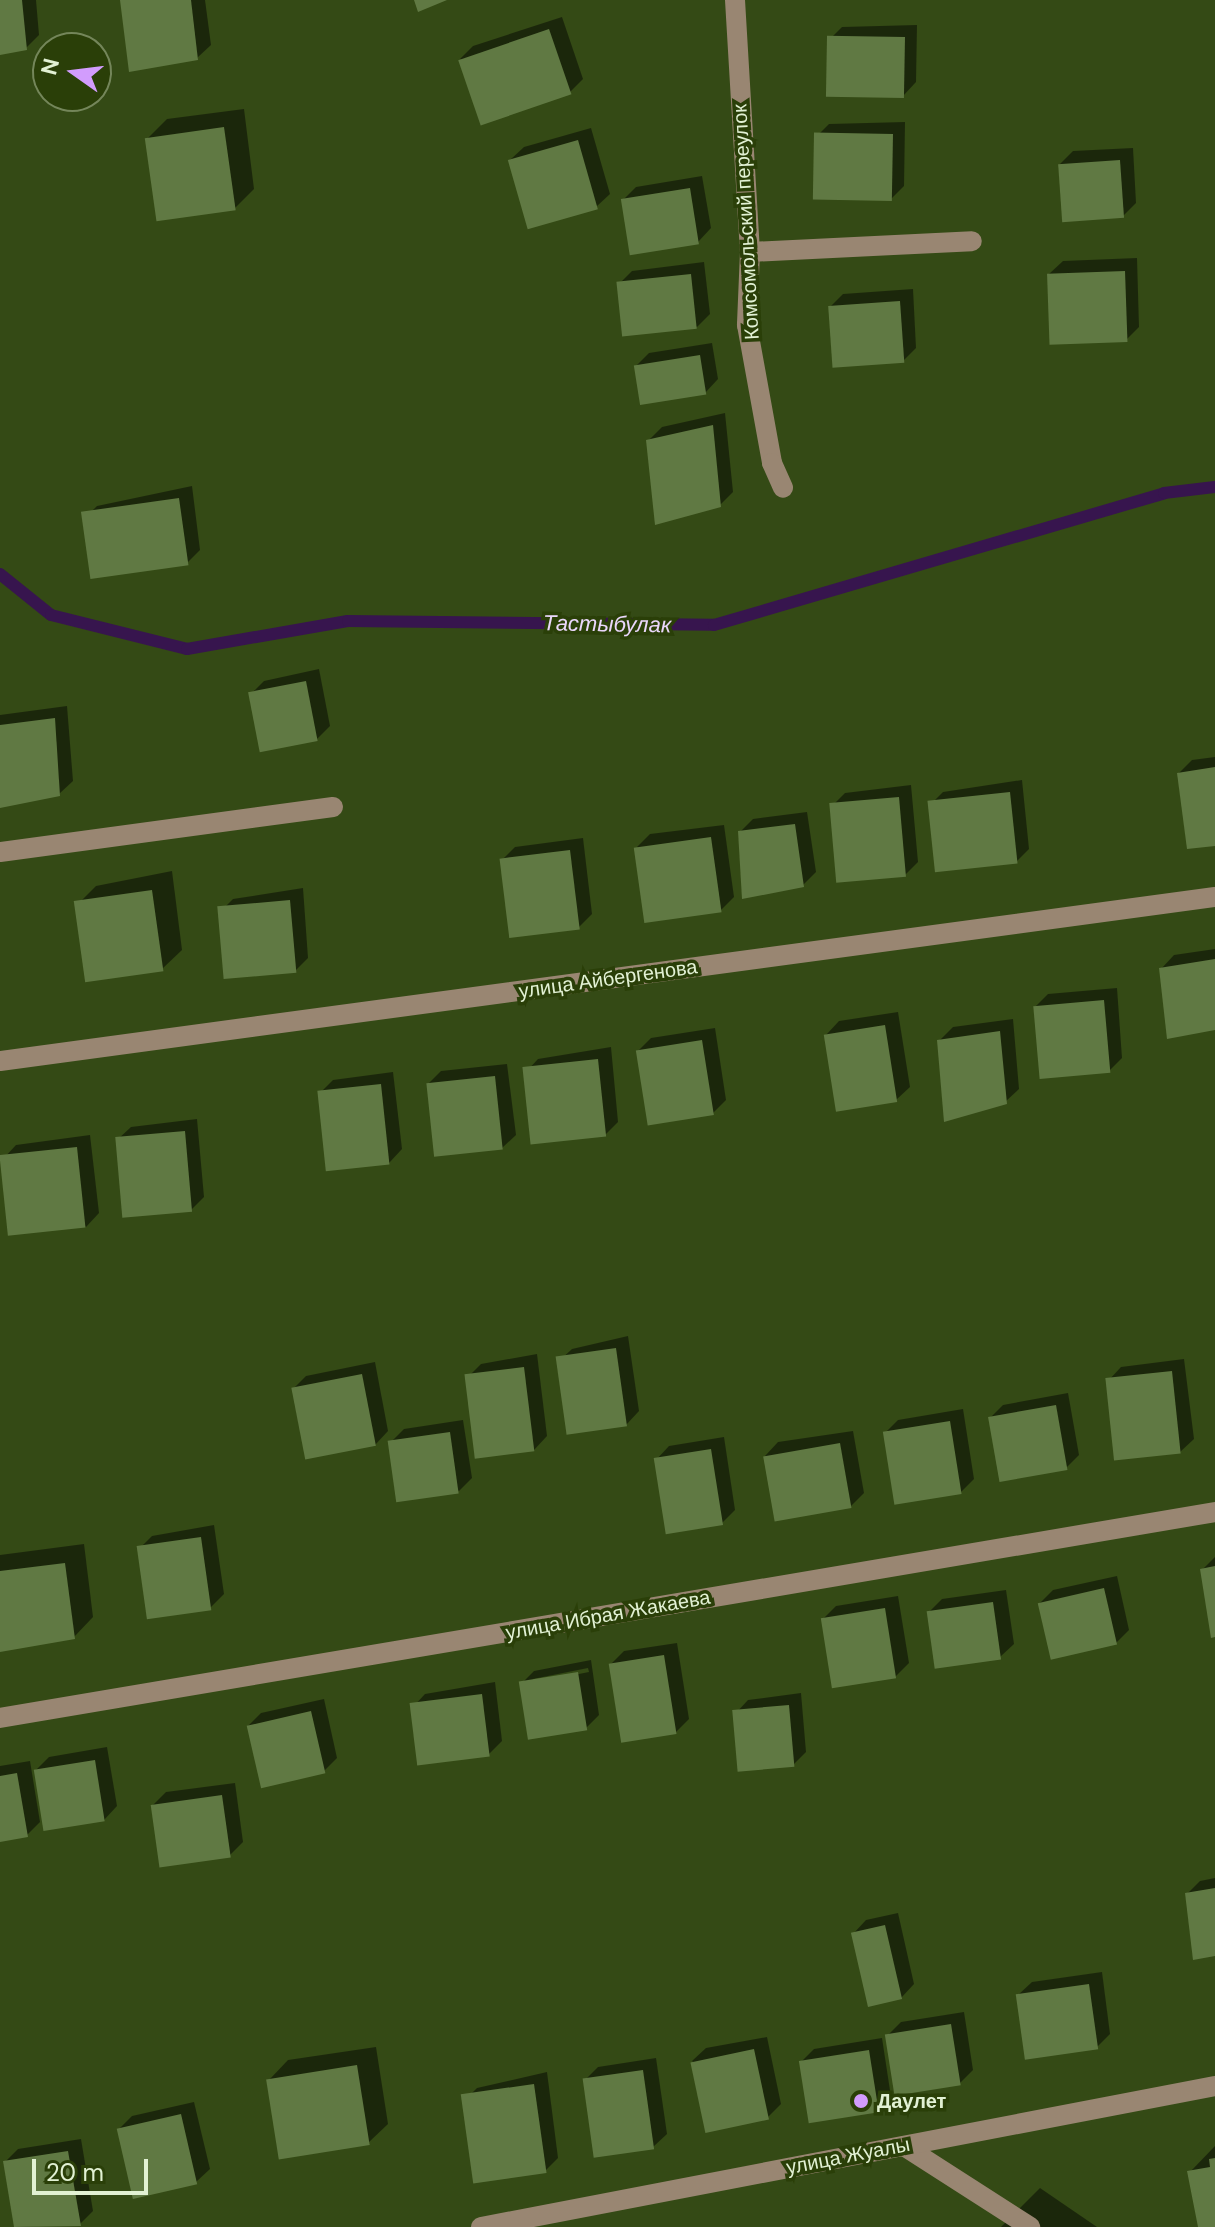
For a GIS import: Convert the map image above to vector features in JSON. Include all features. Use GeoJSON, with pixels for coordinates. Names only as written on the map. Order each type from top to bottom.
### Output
{"type":"FeatureCollection","features":[{"type":"Feature","properties":{"kind":"street","name":"Комсомольский переулок"},"geometry":{"type":"LineString","coordinates":[[735,0],[750,252],[747,325],[772,463],[783,488]]}},
{"type":"Feature","properties":{"kind":"street"},"geometry":{"type":"LineString","coordinates":[[750,252],[972,241]]}},
{"type":"Feature","properties":{"kind":"street"},"geometry":{"type":"LineString","coordinates":[[0,852],[333,807]]}},
{"type":"Feature","properties":{"kind":"street","name":"улица Айбергенова"},"geometry":{"type":"LineString","coordinates":[[0,1061],[1215,897]]}},
{"type":"Feature","properties":{"kind":"street","name":"улица Ибрая Жакаева"},"geometry":{"type":"LineString","coordinates":[[0,1718],[1215,1512]]}},
{"type":"Feature","properties":{"kind":"street","name":"улица Жуалы"},"geometry":{"type":"LineString","coordinates":[[481,2227],[1215,2086]]}},
{"type":"Feature","properties":{"kind":"street"},"geometry":{"type":"LineString","coordinates":[[904,2146],[1030,2227]]}},
{"type":"Feature","properties":{"kind":"building"},"geometry":{"type":"Polygon","coordinates":[[[0,0],[22,0],[27,50],[0,55],[0,0]]]}},
{"type":"Feature","properties":{"kind":"building"},"geometry":{"type":"Polygon","coordinates":[[[120,0],[191,0],[198,60],[129,72],[120,0]]]}},
{"type":"Feature","properties":{"kind":"building"},"geometry":{"type":"Polygon","coordinates":[[[414,0],[447,0],[418,12],[414,0]]]}},
{"type":"Feature","properties":{"kind":"building"},"geometry":{"type":"Polygon","coordinates":[[[549,29],[571,94],[481,125],[458,60],[549,29]]]}},
{"type":"Feature","properties":{"kind":"building"},"geometry":{"type":"Polygon","coordinates":[[[827,36],[905,37],[904,98],[826,97],[827,36]]]}},
{"type":"Feature","properties":{"kind":"building"},"geometry":{"type":"Polygon","coordinates":[[[224,127],[236,210],[156,221],[145,138],[224,127]]]}},
{"type":"Feature","properties":{"kind":"building"},"geometry":{"type":"Polygon","coordinates":[[[814,133],[893,134],[892,201],[813,200],[814,133]]]}},
{"type":"Feature","properties":{"kind":"building"},"geometry":{"type":"Polygon","coordinates":[[[578,140],[598,209],[528,229],[508,160],[578,140]]]}},
{"type":"Feature","properties":{"kind":"building"},"geometry":{"type":"Polygon","coordinates":[[[1120,160],[1124,218],[1062,222],[1058,164],[1120,160]]]}},
{"type":"Feature","properties":{"kind":"building"},"geometry":{"type":"Polygon","coordinates":[[[690,188],[699,244],[630,255],[621,199],[690,188]]]}},
{"type":"Feature","properties":{"kind":"building"},"geometry":{"type":"Polygon","coordinates":[[[1125,271],[1127,342],[1050,345],[1047,274],[1125,271]]]}},
{"type":"Feature","properties":{"kind":"building"},"geometry":{"type":"Polygon","coordinates":[[[691,274],[697,329],[622,337],[616,282],[691,274]]]}},
{"type":"Feature","properties":{"kind":"building"},"geometry":{"type":"Polygon","coordinates":[[[900,301],[904,363],[833,368],[828,306],[900,301]]]}},
{"type":"Feature","properties":{"kind":"building"},"geometry":{"type":"Polygon","coordinates":[[[700,355],[706,395],[640,405],[634,365],[700,355]]]}},
{"type":"Feature","properties":{"kind":"building"},"geometry":{"type":"Polygon","coordinates":[[[713,425],[721,507],[655,525],[646,440],[713,425]]]}},
{"type":"Feature","properties":{"kind":"building"},"geometry":{"type":"Polygon","coordinates":[[[179,498],[188,565],[90,579],[81,512],[179,498]]]}},
{"type":"Feature","properties":{"kind":"building"},"geometry":{"type":"Polygon","coordinates":[[[306,681],[318,741],[260,752],[248,692],[306,681]]]}},
{"type":"Feature","properties":{"kind":"building"},"geometry":{"type":"Polygon","coordinates":[[[55,718],[60,796],[0,808],[0,725],[55,718]]]}},
{"type":"Feature","properties":{"kind":"building"},"geometry":{"type":"Polygon","coordinates":[[[1215,767],[1215,846],[1187,849],[1177,773],[1215,767]]]}},
{"type":"Feature","properties":{"kind":"building"},"geometry":{"type":"Polygon","coordinates":[[[1010,792],[1018,864],[935,872],[927,801],[1010,792]]]}},
{"type":"Feature","properties":{"kind":"building"},"geometry":{"type":"Polygon","coordinates":[[[899,797],[906,877],[836,883],[829,803],[899,797]]]}},
{"type":"Feature","properties":{"kind":"building"},"geometry":{"type":"Polygon","coordinates":[[[795,824],[804,887],[742,899],[738,831],[795,824]]]}},
{"type":"Feature","properties":{"kind":"building"},"geometry":{"type":"Polygon","coordinates":[[[711,837],[722,912],[644,923],[634,848],[711,837]]]}},
{"type":"Feature","properties":{"kind":"building"},"geometry":{"type":"Polygon","coordinates":[[[570,850],[580,929],[509,938],[500,859],[570,850]]]}},
{"type":"Feature","properties":{"kind":"building"},"geometry":{"type":"Polygon","coordinates":[[[152,890],[163,971],[85,982],[74,901],[152,890]]]}},
{"type":"Feature","properties":{"kind":"building"},"geometry":{"type":"Polygon","coordinates":[[[290,900],[296,973],[224,979],[217,906],[290,900]]]}},
{"type":"Feature","properties":{"kind":"building"},"geometry":{"type":"Polygon","coordinates":[[[1215,959],[1215,1030],[1167,1039],[1159,968],[1215,959]]]}},
{"type":"Feature","properties":{"kind":"building"},"geometry":{"type":"Polygon","coordinates":[[[1104,1000],[1110,1073],[1040,1079],[1033,1006],[1104,1000]]]}},
{"type":"Feature","properties":{"kind":"building"},"geometry":{"type":"Polygon","coordinates":[[[885,1025],[897,1102],[836,1112],[824,1035],[885,1025]]]}},
{"type":"Feature","properties":{"kind":"building"},"geometry":{"type":"Polygon","coordinates":[[[1000,1031],[1007,1104],[944,1122],[937,1040],[1000,1031]]]}},
{"type":"Feature","properties":{"kind":"building"},"geometry":{"type":"Polygon","coordinates":[[[702,1040],[714,1115],[648,1126],[636,1050],[702,1040]]]}},
{"type":"Feature","properties":{"kind":"building"},"geometry":{"type":"Polygon","coordinates":[[[598,1059],[606,1137],[531,1145],[522,1067],[598,1059]]]}},
{"type":"Feature","properties":{"kind":"building"},"geometry":{"type":"Polygon","coordinates":[[[495,1076],[503,1150],[434,1157],[426,1083],[495,1076]]]}},
{"type":"Feature","properties":{"kind":"building"},"geometry":{"type":"Polygon","coordinates":[[[381,1084],[389,1165],[326,1171],[317,1091],[381,1084]]]}},
{"type":"Feature","properties":{"kind":"building"},"geometry":{"type":"Polygon","coordinates":[[[185,1131],[192,1212],[122,1218],[115,1137],[185,1131]]]}},
{"type":"Feature","properties":{"kind":"building"},"geometry":{"type":"Polygon","coordinates":[[[77,1147],[85,1228],[8,1236],[0,1155],[77,1147]]]}},
{"type":"Feature","properties":{"kind":"building"},"geometry":{"type":"Polygon","coordinates":[[[616,1348],[627,1426],[567,1435],[556,1356],[616,1348]]]}},
{"type":"Feature","properties":{"kind":"building"},"geometry":{"type":"Polygon","coordinates":[[[524,1367],[534,1451],[475,1459],[464,1374],[524,1367]]]}},
{"type":"Feature","properties":{"kind":"building"},"geometry":{"type":"Polygon","coordinates":[[[1172,1371],[1181,1454],[1114,1461],[1105,1378],[1172,1371]]]}},
{"type":"Feature","properties":{"kind":"building"},"geometry":{"type":"Polygon","coordinates":[[[362,1374],[376,1446],[305,1459],[291,1388],[362,1374]]]}},
{"type":"Feature","properties":{"kind":"building"},"geometry":{"type":"Polygon","coordinates":[[[1056,1405],[1067,1470],[1000,1482],[988,1417],[1056,1405]]]}},
{"type":"Feature","properties":{"kind":"building"},"geometry":{"type":"Polygon","coordinates":[[[950,1421],[962,1494],[894,1505],[883,1432],[950,1421]]]}},
{"type":"Feature","properties":{"kind":"building"},"geometry":{"type":"Polygon","coordinates":[[[450,1432],[459,1493],[396,1502],[388,1441],[450,1432]]]}},
{"type":"Feature","properties":{"kind":"building"},"geometry":{"type":"Polygon","coordinates":[[[840,1443],[851,1508],[775,1522],[763,1457],[840,1443]]]}},
{"type":"Feature","properties":{"kind":"building"},"geometry":{"type":"Polygon","coordinates":[[[711,1449],[723,1525],[666,1534],[654,1458],[711,1449]]]}},
{"type":"Feature","properties":{"kind":"building"},"geometry":{"type":"Polygon","coordinates":[[[201,1537],[211,1610],[147,1619],[137,1546],[201,1537]]]}},
{"type":"Feature","properties":{"kind":"building"},"geometry":{"type":"Polygon","coordinates":[[[65,1563],[75,1639],[0,1652],[0,1571],[65,1563]]]}},
{"type":"Feature","properties":{"kind":"building"},"geometry":{"type":"Polygon","coordinates":[[[1215,1566],[1215,1637],[1211,1638],[1200,1569],[1215,1566]]]}},
{"type":"Feature","properties":{"kind":"building"},"geometry":{"type":"Polygon","coordinates":[[[1104,1588],[1117,1645],[1051,1660],[1038,1603],[1104,1588]]]}},
{"type":"Feature","properties":{"kind":"building"},"geometry":{"type":"Polygon","coordinates":[[[993,1602],[1001,1659],[935,1669],[927,1611],[993,1602]]]}},
{"type":"Feature","properties":{"kind":"building"},"geometry":{"type":"Polygon","coordinates":[[[885,1608],[896,1678],[832,1688],[821,1618],[885,1608]]]}},
{"type":"Feature","properties":{"kind":"building"},"geometry":{"type":"Polygon","coordinates":[[[664,1655],[677,1734],[621,1743],[609,1664],[664,1655]]]}},
{"type":"Feature","properties":{"kind":"building"},"geometry":{"type":"Polygon","coordinates":[[[578,1672],[587,1730],[528,1740],[519,1681],[578,1672]]]}},
{"type":"Feature","properties":{"kind":"building"},"geometry":{"type":"Polygon","coordinates":[[[482,1694],[490,1757],[417,1765],[410,1703],[482,1694]]]}},
{"type":"Feature","properties":{"kind":"building"},"geometry":{"type":"Polygon","coordinates":[[[789,1705],[794,1767],[738,1772],[732,1710],[789,1705]]]}},
{"type":"Feature","properties":{"kind":"building"},"geometry":{"type":"Polygon","coordinates":[[[311,1711],[325,1773],[261,1788],[247,1726],[311,1711]]]}},
{"type":"Feature","properties":{"kind":"building"},"geometry":{"type":"Polygon","coordinates":[[[95,1760],[105,1821],[43,1831],[34,1770],[95,1760]]]}},
{"type":"Feature","properties":{"kind":"building"},"geometry":{"type":"Polygon","coordinates":[[[17,1773],[28,1837],[0,1842],[0,1776],[17,1773]]]}},
{"type":"Feature","properties":{"kind":"building"},"geometry":{"type":"Polygon","coordinates":[[[222,1795],[231,1857],[159,1867],[151,1805],[222,1795]]]}},
{"type":"Feature","properties":{"kind":"building"},"geometry":{"type":"Polygon","coordinates":[[[1215,1888],[1215,1956],[1193,1960],[1185,1893],[1215,1888]]]}},
{"type":"Feature","properties":{"kind":"building"},"geometry":{"type":"Polygon","coordinates":[[[885,1925],[902,1999],[868,2007],[851,1933],[885,1925]]]}},
{"type":"Feature","properties":{"kind":"building"},"geometry":{"type":"Polygon","coordinates":[[[1089,1984],[1098,2049],[1025,2060],[1016,1994],[1089,1984]]]}},
{"type":"Feature","properties":{"kind":"building"},"geometry":{"type":"Polygon","coordinates":[[[951,2024],[961,2085],[895,2096],[885,2034],[951,2024]]]}},
{"type":"Feature","properties":{"kind":"building"},"geometry":{"type":"Polygon","coordinates":[[[754,2049],[769,2119],[705,2133],[690,2063],[754,2049]]]}},
{"type":"Feature","properties":{"kind":"building"},"geometry":{"type":"Polygon","coordinates":[[[869,2050],[879,2112],[809,2123],[799,2061],[869,2050]]]}},
{"type":"Feature","properties":{"kind":"building"},"geometry":{"type":"Polygon","coordinates":[[[357,2065],[370,2145],[279,2159],[266,2079],[357,2065]]]}},
{"type":"Feature","properties":{"kind":"building"},"geometry":{"type":"Polygon","coordinates":[[[643,2070],[654,2149],[594,2158],[583,2078],[643,2070]]]}},
{"type":"Feature","properties":{"kind":"building"},"geometry":{"type":"Polygon","coordinates":[[[534,2084],[547,2173],[473,2183],[461,2094],[534,2084]]]}},
{"type":"Feature","properties":{"kind":"building"},"geometry":{"type":"Polygon","coordinates":[[[181,2114],[197,2184],[133,2199],[117,2129],[181,2114]]]}},
{"type":"Feature","properties":{"kind":"building"},"geometry":{"type":"Polygon","coordinates":[[[68,2151],[81,2226],[14,2227],[3,2161],[68,2151]]]}},
{"type":"Feature","properties":{"kind":"building"},"geometry":{"type":"Polygon","coordinates":[[[1215,2158],[1215,2227],[1198,2227],[1187,2171],[1210,2167],[1209,2159],[1215,2158]]]}},
{"type":"Feature","properties":{"kind":"waterway","name":"Тастыбулак"},"geometry":{"type":"LineString","coordinates":[[0,574],[51,615],[187,649],[348,621],[714,625],[1164,493],[1215,487]]}},
{"type":"Feature","properties":{"kind":"place","name":"Даулет"},"geometry":{"type":"Point","coordinates":[861,2101]}}]}
